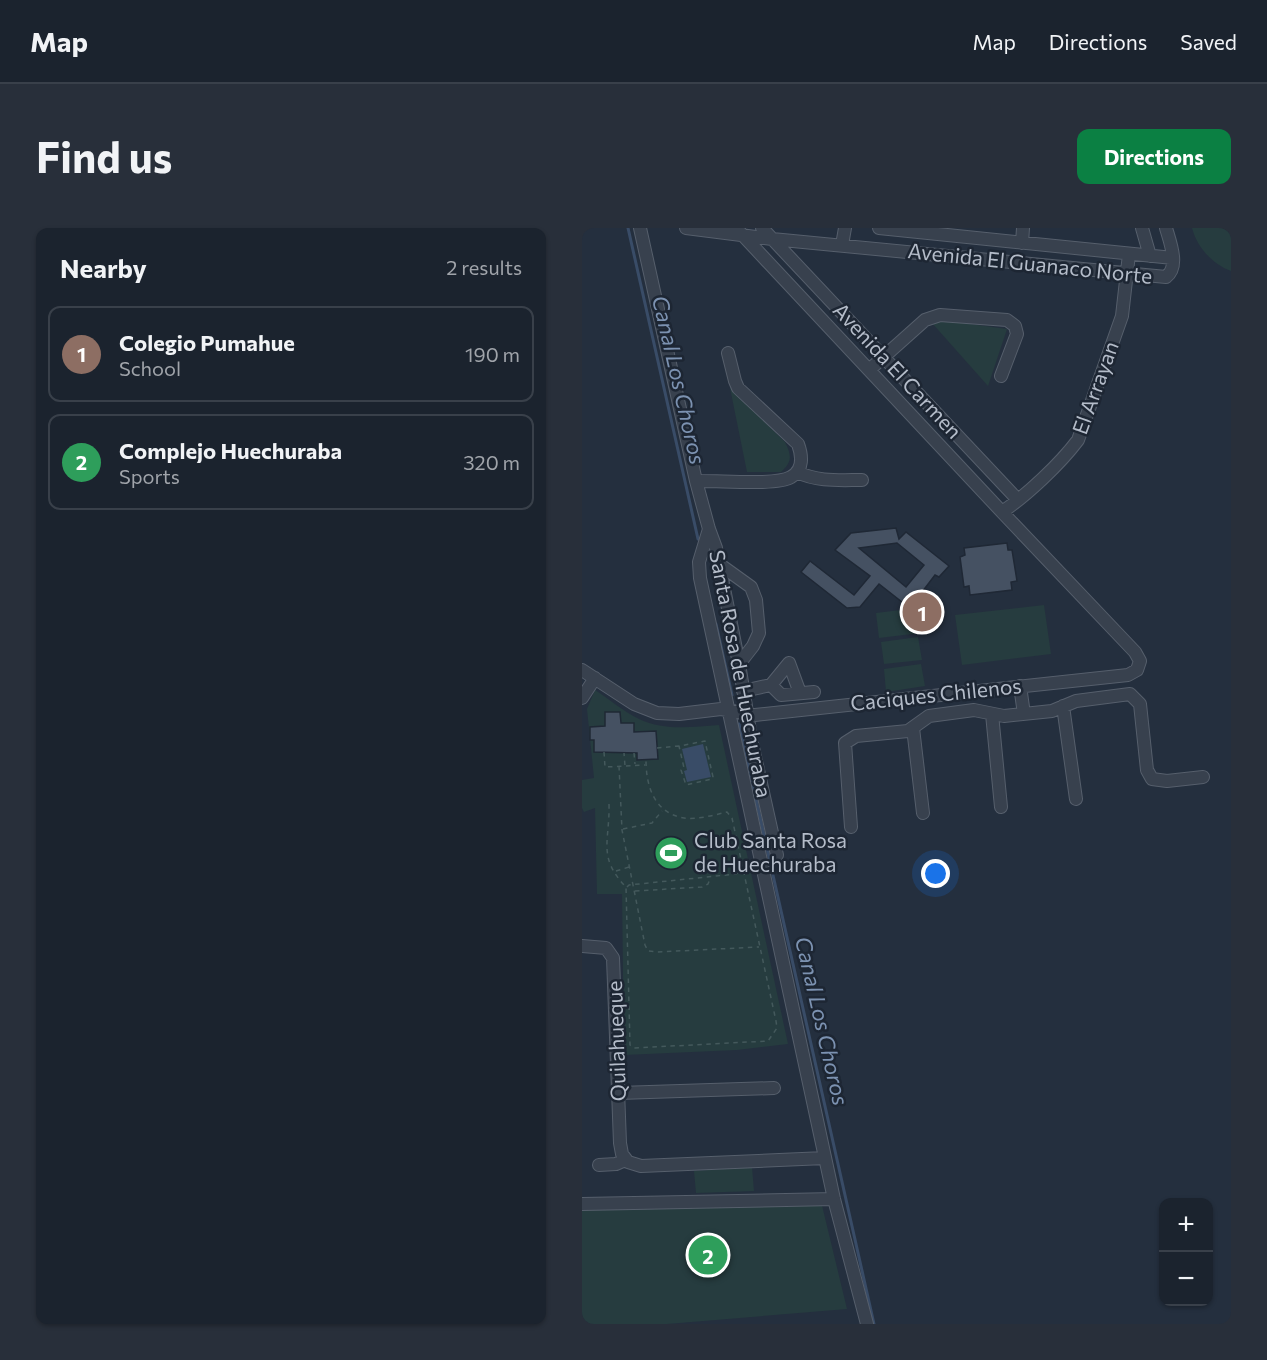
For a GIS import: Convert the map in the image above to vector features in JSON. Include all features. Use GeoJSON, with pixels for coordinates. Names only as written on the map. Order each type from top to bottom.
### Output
{"type":"FeatureCollection","features":[{"type":"Feature","properties":{"kind":"street","name":"Santa Rosa de Huechuraba"},"geometry":{"type":"LineString","coordinates":[[640,228],[696,481],[715,544],[739,664],[746,714],[777,855]]}},
{"type":"Feature","properties":{"kind":"street","name":"Avenida El Guanaco Norte"},"geometry":{"type":"LineString","coordinates":[[686,228],[739,232],[772,239],[1166,277],[1171,273],[1173,258],[879,228]]}},
{"type":"Feature","properties":{"kind":"street","name":"Avenida El Carmen"},"geometry":{"type":"LineString","coordinates":[[762,228],[1018,500]]}},
{"type":"Feature","properties":{"kind":"street"},"geometry":{"type":"LineString","coordinates":[[843,245],[844,228]]}},
{"type":"Feature","properties":{"kind":"street"},"geometry":{"type":"LineString","coordinates":[[1022,243],[1023,228]]}},
{"type":"Feature","properties":{"kind":"street"},"geometry":{"type":"LineString","coordinates":[[1142,228],[1150,256]]}},
{"type":"Feature","properties":{"kind":"street"},"geometry":{"type":"LineString","coordinates":[[1166,228],[1173,258]]}},
{"type":"Feature","properties":{"kind":"street"},"geometry":{"type":"LineString","coordinates":[[901,251],[904,229]]}},
{"type":"Feature","properties":{"kind":"street","name":"Avenida El Carmen"},"geometry":{"type":"LineString","coordinates":[[739,232],[1135,652],[1140,666]]}},
{"type":"Feature","properties":{"kind":"street","name":"El Arrayan"},"geometry":{"type":"LineString","coordinates":[[1018,500],[1078,440],[1122,316],[1130,254]]}},
{"type":"Feature","properties":{"kind":"street"},"geometry":{"type":"LineString","coordinates":[[869,370],[925,320],[940,315],[1007,320],[1015,326],[1017,334],[1001,376]]}},
{"type":"Feature","properties":{"kind":"street"},"geometry":{"type":"LineString","coordinates":[[696,481],[777,481],[791,478],[801,465],[802,454],[798,444],[738,388],[728,353]]}},
{"type":"Feature","properties":{"kind":"street"},"geometry":{"type":"LineString","coordinates":[[797,472],[824,480],[862,480]]}},
{"type":"Feature","properties":{"kind":"street"},"geometry":{"type":"LineString","coordinates":[[1002,512],[1018,500]]}},
{"type":"Feature","properties":{"kind":"street","name":"Santa Rosa de Huechuraba"},"geometry":{"type":"LineString","coordinates":[[709,529],[699,562],[700,578],[834,1199],[867,1324]]}},
{"type":"Feature","properties":{"kind":"street"},"geometry":{"type":"LineString","coordinates":[[719,564],[751,587],[756,600],[759,633],[753,646],[739,664]]}},
{"type":"Feature","properties":{"kind":"street"},"geometry":{"type":"LineString","coordinates":[[700,578],[711,571],[719,574],[722,579]]}},
{"type":"Feature","properties":{"kind":"street"},"geometry":{"type":"LineString","coordinates":[[743,691],[771,685],[789,663],[800,693]]}},
{"type":"Feature","properties":{"kind":"street","name":"Caciques Chilenos"},"geometry":{"type":"LineString","coordinates":[[582,670],[634,704],[657,713],[679,714],[721,709],[755,715],[1128,675],[1133,674],[1140,666]]}},
{"type":"Feature","properties":{"kind":"street"},"geometry":{"type":"LineString","coordinates":[[582,698],[595,678]]}},
{"type":"Feature","properties":{"kind":"street"},"geometry":{"type":"LineString","coordinates":[[771,685],[781,695],[814,692]]}},
{"type":"Feature","properties":{"kind":"street"},"geometry":{"type":"LineString","coordinates":[[1020,686],[1024,714]]}},
{"type":"Feature","properties":{"kind":"street"},"geometry":{"type":"LineString","coordinates":[[851,827],[845,743],[856,736],[902,732],[914,728],[929,716],[974,710],[1004,716],[1052,711],[1071,702],[1085,699],[1123,694],[1134,696],[1140,704],[1147,770],[1152,779],[1167,781],[1203,777]]}},
{"type":"Feature","properties":{"kind":"street"},"geometry":{"type":"LineString","coordinates":[[1063,706],[1076,799]]}},
{"type":"Feature","properties":{"kind":"street"},"geometry":{"type":"LineString","coordinates":[[992,714],[1000,807]]}},
{"type":"Feature","properties":{"kind":"street"},"geometry":{"type":"LineString","coordinates":[[914,728],[923,813]]}},
{"type":"Feature","properties":{"kind":"street","name":"Quilahueque"},"geometry":{"type":"LineString","coordinates":[[582,946],[604,948],[613,958],[620,1143],[625,1160]]}},
{"type":"Feature","properties":{"kind":"street"},"geometry":{"type":"LineString","coordinates":[[619,1093],[774,1088]]}},
{"type":"Feature","properties":{"kind":"street"},"geometry":{"type":"LineString","coordinates":[[599,1165],[616,1164],[625,1160],[641,1166],[825,1158]]}},
{"type":"Feature","properties":{"kind":"street"},"geometry":{"type":"LineString","coordinates":[[582,1204],[834,1199]]}},
{"type":"Feature","properties":{"kind":"path"},"geometry":{"type":"LineString","coordinates":[[657,748],[679,747],[705,741],[712,779],[686,785],[681,770],[684,768],[679,747]]}},
{"type":"Feature","properties":{"kind":"path"},"geometry":{"type":"LineString","coordinates":[[604,752],[605,767],[646,765]]}},
{"type":"Feature","properties":{"kind":"path"},"geometry":{"type":"LineString","coordinates":[[624,753],[625,766]]}},
{"type":"Feature","properties":{"kind":"path"},"geometry":{"type":"LineString","coordinates":[[634,753],[635,765]]}},
{"type":"Feature","properties":{"kind":"path"},"geometry":{"type":"LineString","coordinates":[[609,804],[606,848],[609,864],[618,880],[626,887],[630,1045],[634,1048],[768,1041],[777,1028],[730,814],[727,812],[684,818],[663,810],[652,796],[648,786],[646,760]]}},
{"type":"Feature","properties":{"kind":"path"},"geometry":{"type":"LineString","coordinates":[[619,766],[622,829],[648,951],[760,947]]}},
{"type":"Feature","properties":{"kind":"path"},"geometry":{"type":"LineString","coordinates":[[621,812],[626,809]]}},
{"type":"Feature","properties":{"kind":"path"},"geometry":{"type":"LineString","coordinates":[[622,829],[651,823],[663,810]]}},
{"type":"Feature","properties":{"kind":"path"},"geometry":{"type":"LineString","coordinates":[[615,871],[629,867]]}},
{"type":"Feature","properties":{"kind":"path"},"geometry":{"type":"LineString","coordinates":[[626,887],[710,878],[736,874],[743,870]]}},
{"type":"Feature","properties":{"kind":"path"},"geometry":{"type":"LineString","coordinates":[[634,891],[702,887],[708,884],[710,878]]}},
{"type":"Feature","properties":{"kind":"green space"},"geometry":{"type":"Polygon","coordinates":[[[1192,228],[1231,228],[1231,271],[1206,254],[1192,228]]]}},
{"type":"Feature","properties":{"kind":"green space"},"geometry":{"type":"Polygon","coordinates":[[[940,320],[1007,329],[988,386],[932,323],[940,320]]]}},
{"type":"Feature","properties":{"kind":"green space"},"geometry":{"type":"Polygon","coordinates":[[[730,388],[785,442],[790,458],[781,472],[747,472],[730,388]]]}},
{"type":"Feature","properties":{"kind":"green space"},"geometry":{"type":"Polygon","coordinates":[[[1044,605],[1051,654],[962,665],[955,615],[1044,605]]]}},
{"type":"Feature","properties":{"kind":"green space"},"geometry":{"type":"Polygon","coordinates":[[[917,608],[920,633],[879,638],[876,613],[917,608]]]}},
{"type":"Feature","properties":{"kind":"green space"},"geometry":{"type":"Polygon","coordinates":[[[918,637],[922,660],[884,664],[881,642],[918,637]]]}},
{"type":"Feature","properties":{"kind":"green space"},"geometry":{"type":"Polygon","coordinates":[[[921,664],[925,686],[886,692],[884,669],[921,664]]]}},
{"type":"Feature","properties":{"kind":"green space","name":"Club Santa Rosa de Huechuraba"},"geometry":{"type":"Polygon","coordinates":[[[595,690],[628,713],[649,723],[678,727],[719,725],[788,1044],[737,1050],[624,1055],[622,894],[597,894],[595,808],[584,812],[582,808],[582,780],[594,778],[587,709],[595,690]]]}},
{"type":"Feature","properties":{"kind":"green space"},"geometry":{"type":"Polygon","coordinates":[[[752,1167],[754,1191],[696,1193],[694,1171],[752,1167]]]}},
{"type":"Feature","properties":{"kind":"green space"},"geometry":{"type":"Polygon","coordinates":[[[819,1193],[847,1309],[667,1324],[582,1324],[582,1201],[819,1193]]]}},
{"type":"Feature","properties":{"kind":"water"},"geometry":{"type":"Polygon","coordinates":[[[703,744],[711,777],[687,782],[682,749],[703,744]]]}},
{"type":"Feature","properties":{"kind":"building"},"geometry":{"type":"Polygon","coordinates":[[[896,528],[899,539],[906,532],[949,566],[939,577],[935,575],[916,600],[902,602],[879,584],[860,607],[847,608],[801,572],[810,561],[854,595],[870,576],[835,550],[851,533],[896,528]],[[897,543],[859,548],[906,587],[924,565],[897,543]]]}},
{"type":"Feature","properties":{"kind":"building"},"geometry":{"type":"Polygon","coordinates":[[[1007,543],[1008,550],[1012,550],[1017,581],[1011,582],[1012,590],[970,595],[969,586],[964,587],[960,557],[965,555],[964,548],[1007,543]]]}},
{"type":"Feature","properties":{"kind":"building"},"geometry":{"type":"Polygon","coordinates":[[[605,712],[620,712],[621,723],[634,723],[634,732],[656,731],[658,759],[637,760],[637,753],[594,752],[594,740],[590,740],[590,727],[605,726],[605,712]]]}},
{"type":"Feature","properties":{"kind":"waterway","name":"Canal Los Choros"},"geometry":{"type":"LineString","coordinates":[[628,228],[698,539]]}},
{"type":"Feature","properties":{"kind":"waterway","name":"Canal Los Choros"},"geometry":{"type":"LineString","coordinates":[[716,624],[732,695]]}},
{"type":"Feature","properties":{"kind":"waterway","name":"Canal Los Choros"},"geometry":{"type":"LineString","coordinates":[[739,724],[874,1324]]}},
{"type":"Feature","properties":{"kind":"place","name":"Colegio Pumahue"},"geometry":{"type":"Point","coordinates":[922,612]}},
{"type":"Feature","properties":{"kind":"place","name":"Club Santa Rosa de Huechuraba"},"geometry":{"type":"Point","coordinates":[671,853]}},
{"type":"Feature","properties":{"kind":"place","name":"Complejo Huechuraba"},"geometry":{"type":"Point","coordinates":[708,1255]}}]}
